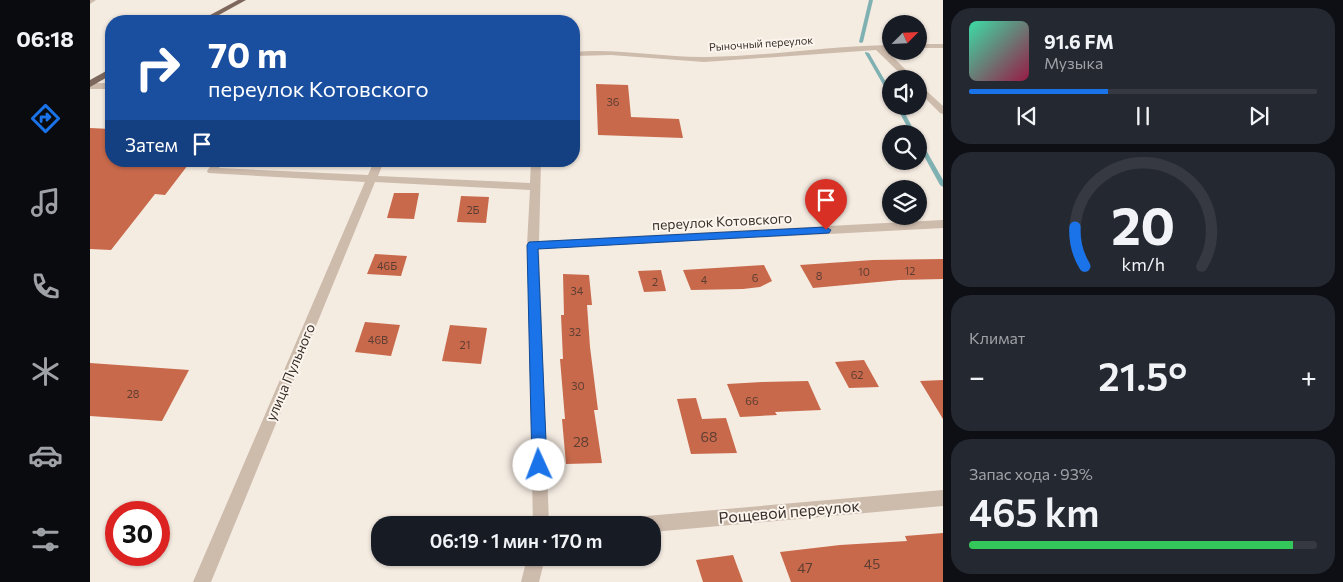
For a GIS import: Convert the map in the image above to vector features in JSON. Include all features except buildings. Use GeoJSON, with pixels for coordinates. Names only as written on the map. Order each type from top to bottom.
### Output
{"type":"FeatureCollection","features":[{"type":"Feature","properties":{"kind":"main road"},"geometry":{"type":"LineString","coordinates":[[215,15],[244,0]]}},
{"type":"Feature","properties":{"kind":"main road"},"geometry":{"type":"LineString","coordinates":[[90,85],[105,76]]}},
{"type":"Feature","properties":{"kind":"street"},"geometry":{"type":"LineString","coordinates":[[928,46],[943,46]]}},
{"type":"Feature","properties":{"kind":"street"},"geometry":{"type":"LineString","coordinates":[[878,47],[902,70]]}},
{"type":"Feature","properties":{"kind":"street","name":"Рыночный переулок"},"geometry":{"type":"LineString","coordinates":[[580,54],[634,53],[679,59],[722,59],[882,47]]}},
{"type":"Feature","properties":{"kind":"street"},"geometry":{"type":"LineString","coordinates":[[90,85],[105,86]]}},
{"type":"Feature","properties":{"kind":"street"},"geometry":{"type":"LineString","coordinates":[[927,95],[943,111]]}},
{"type":"Feature","properties":{"kind":"street"},"geometry":{"type":"LineString","coordinates":[[215,167],[212,171],[535,187]]}},
{"type":"Feature","properties":{"kind":"street","name":"улица Пульного"},"geometry":{"type":"LineString","coordinates":[[202,582],[376,167]]}},
{"type":"Feature","properties":{"kind":"street"},"geometry":{"type":"LineString","coordinates":[[536,167],[533,245],[541,516]]}},
{"type":"Feature","properties":{"kind":"street","name":"переулок Котовского"},"geometry":{"type":"LineString","coordinates":[[533,245],[943,224]]}},
{"type":"Feature","properties":{"kind":"street","name":"Рощевой переулок"},"geometry":{"type":"LineString","coordinates":[[661,523],[943,498]]}},
{"type":"Feature","properties":{"kind":"street"},"geometry":{"type":"LineString","coordinates":[[530,582],[534,566]]}},
{"type":"Feature","properties":{"kind":"waterway"},"geometry":{"type":"LineString","coordinates":[[861,42],[871,0]]}},
{"type":"Feature","properties":{"kind":"waterway"},"geometry":{"type":"LineString","coordinates":[[867,53],[882,79]]}},
{"type":"Feature","properties":{"kind":"waterway"},"geometry":{"type":"LineString","coordinates":[[903,115],[909,125]]}},
{"type":"Feature","properties":{"kind":"waterway"},"geometry":{"type":"LineString","coordinates":[[927,157],[943,185]]}},
{"type":"Feature","properties":{"kind":"route"},"geometry":{"type":"LineString","coordinates":[[539,465],[533,245],[826,230]]}}]}
